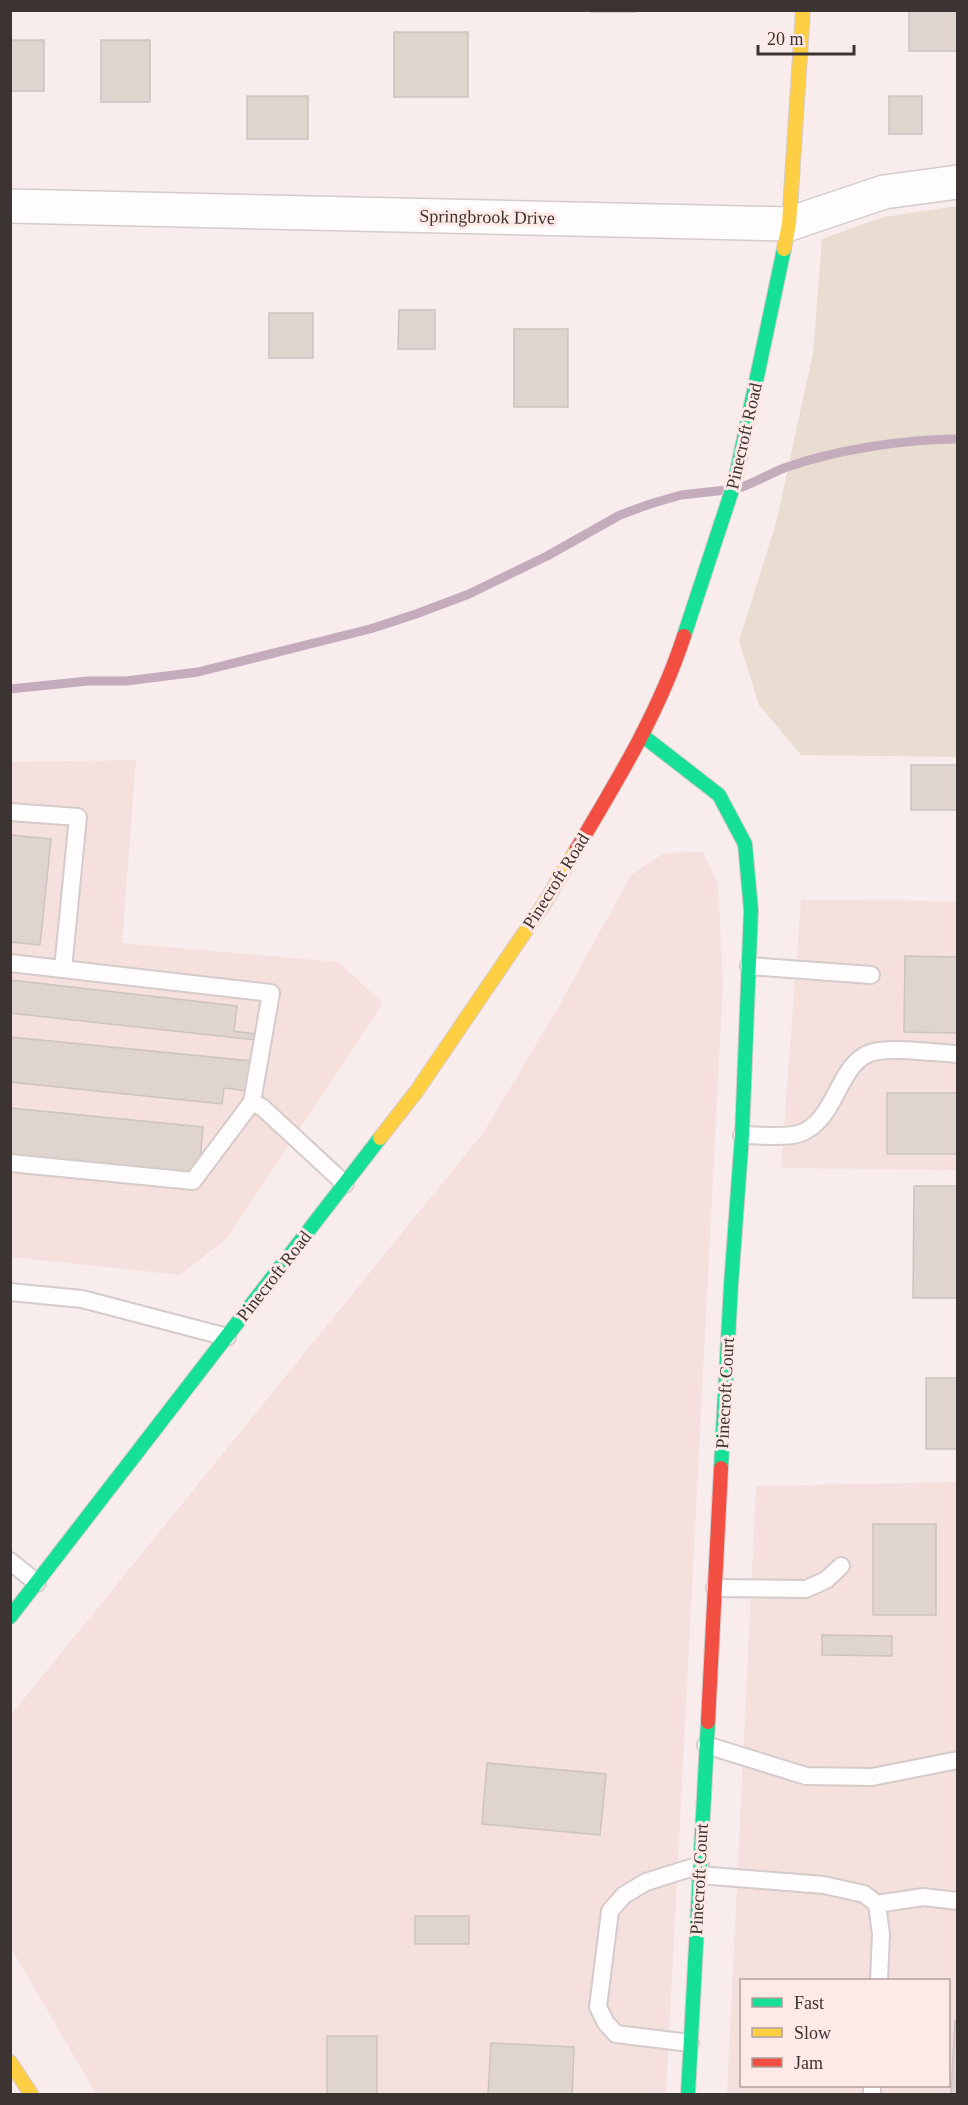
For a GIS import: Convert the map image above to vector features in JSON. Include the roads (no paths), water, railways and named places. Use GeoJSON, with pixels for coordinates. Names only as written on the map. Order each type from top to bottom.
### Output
{"type":"FeatureCollection","features":[{"type":"Feature","properties":{"kind":"street","name":"Pinecroft Road"},"geometry":{"type":"LineString","coordinates":[[10,1617],[416,1092],[544,904],[643,735],[675,664],[735,481],[789,225],[804,10]]}},
{"type":"Feature","properties":{"kind":"street","name":"Springbrook Drive"},"geometry":{"type":"LineString","coordinates":[[10,206],[789,225],[884,192],[957,182]]}},
{"type":"Feature","properties":{"kind":"street","name":"Pinecroft Court"},"geometry":{"type":"LineString","coordinates":[[643,735],[719,795],[745,844],[752,910],[742,1135],[731,1285],[688,2094]]}},
{"type":"Feature","properties":{"kind":"street"},"geometry":{"type":"LineString","coordinates":[[10,2062],[31,2094]]}},
{"type":"Feature","properties":{"kind":"lane"},"geometry":{"type":"LineString","coordinates":[[10,812],[78,817],[63,969]]}},
{"type":"Feature","properties":{"kind":"lane"},"geometry":{"type":"LineString","coordinates":[[10,963],[271,993],[252,1102],[194,1181],[10,1164]]}},
{"type":"Feature","properties":{"kind":"lane"},"geometry":{"type":"LineString","coordinates":[[749,966],[871,975]]}},
{"type":"Feature","properties":{"kind":"lane"},"geometry":{"type":"LineString","coordinates":[[742,1135],[797,1135],[813,1128],[856,1062],[868,1053],[883,1050],[957,1054]]}},
{"type":"Feature","properties":{"kind":"lane"},"geometry":{"type":"LineString","coordinates":[[252,1102],[263,1108],[345,1184]]}},
{"type":"Feature","properties":{"kind":"lane"},"geometry":{"type":"LineString","coordinates":[[10,1292],[82,1299],[228,1336]]}},
{"type":"Feature","properties":{"kind":"lane"},"geometry":{"type":"LineString","coordinates":[[10,1562],[37,1583]]}},
{"type":"Feature","properties":{"kind":"lane"},"geometry":{"type":"LineString","coordinates":[[715,1588],[806,1589],[826,1580],[841,1566]]}},
{"type":"Feature","properties":{"kind":"lane"},"geometry":{"type":"LineString","coordinates":[[706,1745],[806,1776],[872,1777],[957,1760]]}},
{"type":"Feature","properties":{"kind":"lane"},"geometry":{"type":"LineString","coordinates":[[690,2043],[616,2034],[606,2023],[598,2007],[610,1911],[624,1895],[646,1882],[700,1870],[824,1885],[864,1894],[877,1904],[881,1934],[879,1979]]}},
{"type":"Feature","properties":{"kind":"lane"},"geometry":{"type":"LineString","coordinates":[[877,1904],[923,1897],[957,1900]]}},
{"type":"Feature","properties":{"kind":"waterway"},"geometry":{"type":"LineString","coordinates":[[742,487],[784,468],[847,451],[915,441],[958,439]]}},
{"type":"Feature","properties":{"kind":"waterway"},"geometry":{"type":"LineString","coordinates":[[10,689],[88,681],[126,681],[198,672],[370,629],[469,594],[547,556],[620,515],[681,495],[726,490]]}}]}
